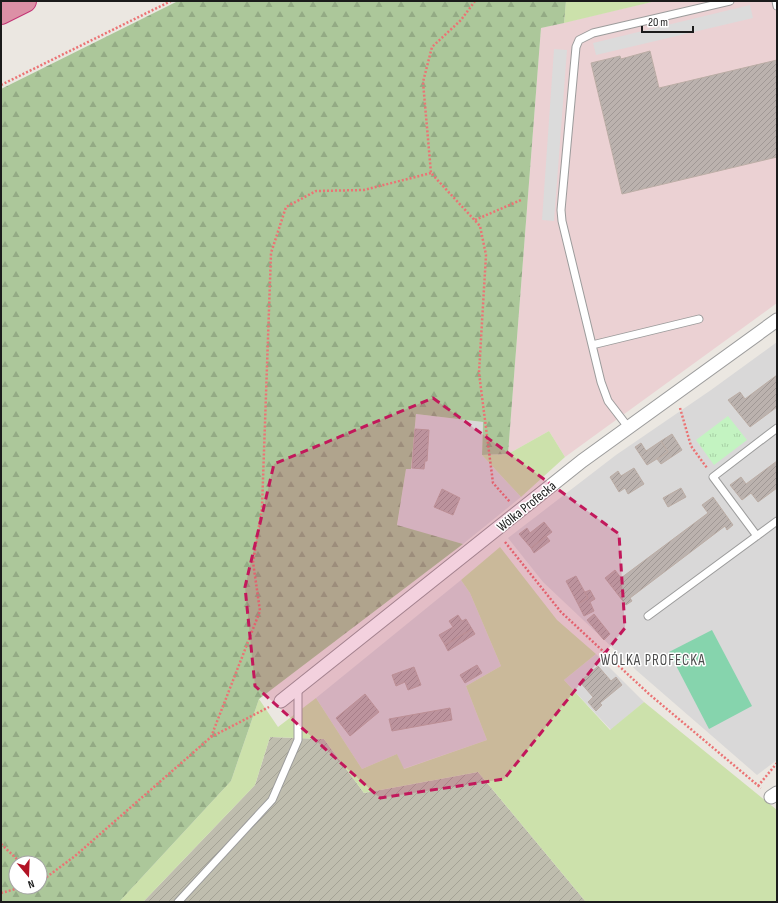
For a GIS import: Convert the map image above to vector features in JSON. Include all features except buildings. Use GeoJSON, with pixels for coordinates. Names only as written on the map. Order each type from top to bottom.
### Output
{"type":"FeatureCollection","features":[{"type":"Feature","properties":{"kind":"highway"},"geometry":{"type":"LineString","coordinates":[[1,13],[25,1]]}},
{"type":"Feature","properties":{"kind":"street","name":"Wólka Profecka"},"geometry":{"type":"LineString","coordinates":[[281,701],[628,427],[777,320]]}},
{"type":"Feature","properties":{"kind":"lane"},"geometry":{"type":"LineString","coordinates":[[628,427],[608,401],[601,382],[562,221],[561,210],[576,47],[579,40],[593,33],[730,1]]}},
{"type":"Feature","properties":{"kind":"lane"},"geometry":{"type":"LineString","coordinates":[[776,1],[777,6]]}},
{"type":"Feature","properties":{"kind":"lane"},"geometry":{"type":"LineString","coordinates":[[592,345],[699,319]]}},
{"type":"Feature","properties":{"kind":"lane"},"geometry":{"type":"LineString","coordinates":[[757,536],[713,477],[777,428]]}},
{"type":"Feature","properties":{"kind":"lane"},"geometry":{"type":"LineString","coordinates":[[648,616],[777,521]]}},
{"type":"Feature","properties":{"kind":"lane"},"geometry":{"type":"LineString","coordinates":[[178,902],[272,800],[298,740],[298,688]]}},
{"type":"Feature","properties":{"kind":"path"},"geometry":{"type":"LineString","coordinates":[[1,85],[171,1]]}},
{"type":"Feature","properties":{"kind":"path"},"geometry":{"type":"LineString","coordinates":[[475,1],[461,20],[432,47],[423,82],[431,173],[480,226],[486,255],[479,373],[493,483],[519,512]]}},
{"type":"Feature","properties":{"kind":"path"},"geometry":{"type":"LineString","coordinates":[[211,736],[260,611],[253,562],[262,508],[271,254],[286,207],[316,191],[364,190],[431,173]]}},
{"type":"Feature","properties":{"kind":"path"},"geometry":{"type":"LineString","coordinates":[[475,220],[521,200]]}},
{"type":"Feature","properties":{"kind":"path"},"geometry":{"type":"LineString","coordinates":[[680,406],[691,446],[713,477]]}},
{"type":"Feature","properties":{"kind":"path"},"geometry":{"type":"LineString","coordinates":[[500,537],[561,612],[649,694],[758,786],[774,795]]}},
{"type":"Feature","properties":{"kind":"path"},"geometry":{"type":"LineString","coordinates":[[48,876],[76,856],[211,736],[281,701]]}},
{"type":"Feature","properties":{"kind":"path"},"geometry":{"type":"LineString","coordinates":[[758,786],[777,763]]}},
{"type":"Feature","properties":{"kind":"path"},"geometry":{"type":"LineString","coordinates":[[1,844],[13,855]]}},
{"type":"Feature","properties":{"kind":"highlighted area"},"geometry":{"type":"Polygon","coordinates":[[[433,398],[619,534],[625,628],[504,779],[380,798],[255,686],[245,587],[274,464],[433,398]]]}},
{"type":"Feature","properties":{"kind":"shaded area"},"geometry":{"type":"Polygon","coordinates":[[[655,1],[777,1],[777,303],[565,457],[549,431],[508,454],[541,28],[655,1]]]}},
{"type":"Feature","properties":{"kind":"shaded area"},"geometry":{"type":"Polygon","coordinates":[[[750,5],[753,18],[596,55],[593,43],[750,5]]]}},
{"type":"Feature","properties":{"kind":"shaded area"},"geometry":{"type":"Polygon","coordinates":[[[554,49],[567,50],[554,221],[542,220],[554,49]]]}},
{"type":"Feature","properties":{"kind":"shaded area"},"geometry":{"type":"Polygon","coordinates":[[[777,342],[777,760],[757,775],[636,670],[543,582],[508,538],[616,455],[711,390],[777,342]]]}},
{"type":"Feature","properties":{"kind":"shaded area"},"geometry":{"type":"Polygon","coordinates":[[[416,414],[483,422],[482,455],[521,497],[463,544],[397,526],[406,469],[411,469],[416,414]]]}},
{"type":"Feature","properties":{"kind":"shaded area"},"geometry":{"type":"Polygon","coordinates":[[[461,580],[470,593],[501,666],[466,686],[487,740],[403,769],[397,754],[362,769],[316,698],[461,580]]]}},
{"type":"Feature","properties":{"kind":"shaded area"},"geometry":{"type":"Polygon","coordinates":[[[596,654],[644,702],[611,730],[564,680],[596,654]]]}},
{"type":"Feature","properties":{"kind":"shaded area"},"geometry":{"type":"Polygon","coordinates":[[[270,737],[324,739],[364,793],[478,772],[586,902],[143,902],[255,785],[270,737]]]}},
{"type":"Feature","properties":{"kind":"green space"},"geometry":{"type":"Polygon","coordinates":[[[178,1],[566,1],[564,23],[541,28],[508,454],[482,455],[483,422],[416,414],[411,469],[406,469],[397,525],[463,544],[259,699],[231,781],[119,902],[1,902],[1,89],[178,1]]]}},
{"type":"Feature","properties":{"kind":"green space"},"geometry":{"type":"Polygon","coordinates":[[[566,1],[656,1],[564,23],[566,1]]]}},
{"type":"Feature","properties":{"kind":"green space"},"geometry":{"type":"Polygon","coordinates":[[[728,416],[747,440],[714,465],[696,440],[728,416]]]}},
{"type":"Feature","properties":{"kind":"green space"},"geometry":{"type":"Polygon","coordinates":[[[549,431],[565,457],[521,497],[482,455],[508,454],[549,431]]]}},
{"type":"Feature","properties":{"kind":"green space"},"geometry":{"type":"Polygon","coordinates":[[[500,547],[557,620],[596,654],[564,680],[610,730],[644,702],[777,810],[777,902],[586,902],[478,772],[364,793],[324,739],[270,737],[255,785],[143,902],[119,902],[231,781],[259,699],[278,727],[316,698],[362,769],[397,754],[404,769],[487,740],[466,686],[501,666],[470,593],[461,580],[500,547]]]}},
{"type":"Feature","properties":{"kind":"green space"},"geometry":{"type":"Polygon","coordinates":[[[712,630],[752,706],[709,729],[669,652],[712,630]]]}},
{"type":"Feature","properties":{"kind":"district","name":"WÓLKA PROFECKA"},"geometry":{"type":"Point","coordinates":[653,660]}}]}
